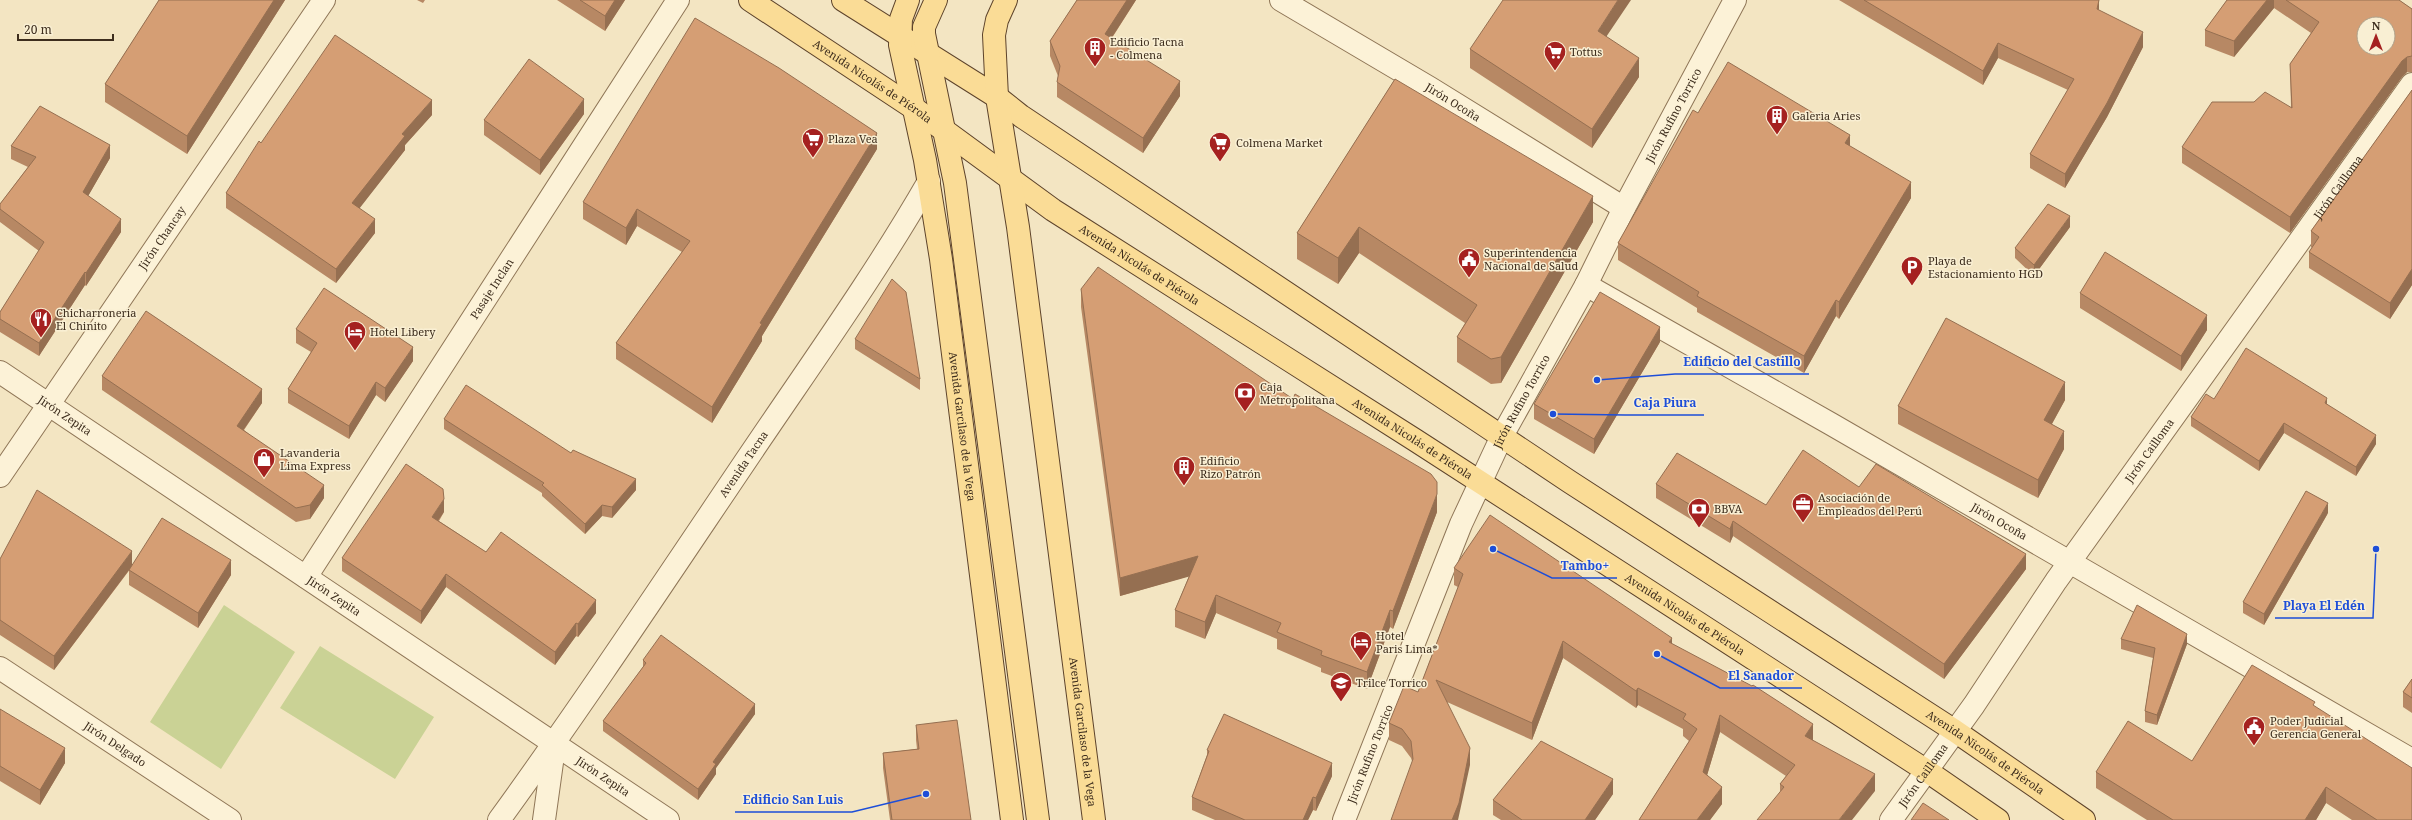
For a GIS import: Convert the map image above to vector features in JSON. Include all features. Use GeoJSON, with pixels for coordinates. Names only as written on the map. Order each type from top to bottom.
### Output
{"type":"FeatureCollection","features":[{"type":"Feature","properties":{"kind":"main road","name":"Avenida Nicolás de Piérola"},"geometry":{"type":"LineString","coordinates":[[750,0],[944,129],[1053,210],[1480,482],[1927,771],[1998,820]]}},
{"type":"Feature","properties":{"kind":"main road","name":"Avenida Nicolás de Piérola"},"geometry":{"type":"LineString","coordinates":[[843,0],[997,97],[1021,116],[1502,436],[1955,731],[2084,820]]}},
{"type":"Feature","properties":{"kind":"main road"},"geometry":{"type":"LineString","coordinates":[[899,35],[902,12],[908,0]]}},
{"type":"Feature","properties":{"kind":"main road"},"geometry":{"type":"LineString","coordinates":[[936,0],[924,27],[927,52],[956,190],[1038,820]]}},
{"type":"Feature","properties":{"kind":"main road"},"geometry":{"type":"LineString","coordinates":[[997,97],[994,35],[996,20],[1006,0]]}},
{"type":"Feature","properties":{"kind":"main road","name":"Avenida Garcilaso de la Vega"},"geometry":{"type":"LineString","coordinates":[[899,35],[929,181],[941,259],[1012,820]]}},
{"type":"Feature","properties":{"kind":"main road","name":"Avenida Garcilaso de la Vega"},"geometry":{"type":"LineString","coordinates":[[997,97],[1010,178],[1094,820]]}},
{"type":"Feature","properties":{"kind":"street","name":"Jirón Chancay"},"geometry":{"type":"LineString","coordinates":[[0,476],[324,0]]}},
{"type":"Feature","properties":{"kind":"street","name":"Pasaje Inclan"},"geometry":{"type":"LineString","coordinates":[[306,577],[678,0]]}},
{"type":"Feature","properties":{"kind":"street","name":"Jirón Ocoña"},"geometry":{"type":"LineString","coordinates":[[1281,0],[1430,88],[1624,208]]}},
{"type":"Feature","properties":{"kind":"street","name":"Jirón Rufino Torrico"},"geometry":{"type":"LineString","coordinates":[[1344,820],[1461,524],[1480,482],[1502,436],[1586,285],[1624,208],[1735,0]]}},
{"type":"Feature","properties":{"kind":"street","name":"Jirón Cailloma"},"geometry":{"type":"LineString","coordinates":[[1891,820],[1955,731],[2071,562],[2412,84]]}},
{"type":"Feature","properties":{"kind":"street","name":"Avenida Tacna"},"geometry":{"type":"LineString","coordinates":[[499,820],[554,744],[905,222],[929,181]]}},
{"type":"Feature","properties":{"kind":"street","name":"Jirón Ocoña"},"geometry":{"type":"LineString","coordinates":[[1586,285],[2071,562],[2412,760]]}},
{"type":"Feature","properties":{"kind":"street","name":"Jirón Zepita"},"geometry":{"type":"LineString","coordinates":[[0,372],[668,820]]}},
{"type":"Feature","properties":{"kind":"street","name":"Jirón Delgado"},"geometry":{"type":"LineString","coordinates":[[0,668],[230,820]]}},
{"type":"Feature","properties":{"kind":"street"},"geometry":{"type":"LineString","coordinates":[[544,820],[554,744]]}},
{"type":"Feature","properties":{"kind":"green space"},"geometry":{"type":"Polygon","coordinates":[[[224,605],[295,652],[221,769],[150,722],[224,605]]]}},
{"type":"Feature","properties":{"kind":"green space"},"geometry":{"type":"Polygon","coordinates":[[[320,646],[434,717],[395,779],[280,708],[320,646]]]}},
{"type":"Feature","properties":{"kind":"building"},"geometry":{"type":"Polygon","coordinates":[[[159,0],[274,0],[187,136],[105,84],[159,0]]]}},
{"type":"Feature","properties":{"kind":"building"},"geometry":{"type":"Polygon","coordinates":[[[580,0],[615,0],[605,16],[580,0]]]}},
{"type":"Feature","properties":{"kind":"building","name":"Edificio Tacna - Colmena"},"geometry":{"type":"Polygon","coordinates":[[[1077,0],[1127,0],[1105,34],[1180,81],[1143,138],[1057,82],[1060,66],[1050,41],[1077,0]]]}},
{"type":"Feature","properties":{"kind":"building","name":"Tottus"},"geometry":{"type":"Polygon","coordinates":[[[1503,0],[1618,0],[1598,31],[1639,58],[1592,129],[1470,49],[1503,0]]]}},
{"type":"Feature","properties":{"kind":"building"},"geometry":{"type":"Polygon","coordinates":[[[1864,0],[2099,0],[2097,9],[2143,32],[2107,103],[2065,174],[2030,154],[2074,79],[1998,43],[1983,71],[1864,0]]]}},
{"type":"Feature","properties":{"kind":"building"},"geometry":{"type":"Polygon","coordinates":[[[2227,0],[2267,0],[2234,41],[2205,30],[2227,0]]]}},
{"type":"Feature","properties":{"kind":"building"},"geometry":{"type":"Polygon","coordinates":[[[2286,0],[2399,0],[2412,9],[2412,56],[2407,57],[2402,61],[2290,217],[2182,147],[2212,102],[2254,102],[2265,92],[2292,108],[2290,64],[2319,22],[2286,0]]]}},
{"type":"Feature","properties":{"kind":"building"},"geometry":{"type":"Polygon","coordinates":[[[695,18],[779,68],[877,133],[760,323],[762,324],[712,407],[616,343],[690,241],[637,209],[626,228],[583,202],[695,18]]]}},
{"type":"Feature","properties":{"kind":"building"},"geometry":{"type":"Polygon","coordinates":[[[335,35],[432,100],[402,134],[405,136],[352,203],[375,219],[336,269],[226,193],[259,141],[261,143],[335,35]]]}},
{"type":"Feature","properties":{"kind":"building"},"geometry":{"type":"Polygon","coordinates":[[[529,59],[584,99],[540,160],[484,120],[529,59]]]}},
{"type":"Feature","properties":{"kind":"building"},"geometry":{"type":"Polygon","coordinates":[[[1728,62],[1850,135],[1845,143],[1911,182],[1839,302],[1836,300],[1804,356],[1697,296],[1699,292],[1618,243],[1693,110],[1698,113],[1728,62]]]}},
{"type":"Feature","properties":{"kind":"building"},"geometry":{"type":"Polygon","coordinates":[[[1395,79],[1593,196],[1501,357],[1491,359],[1457,337],[1477,305],[1359,227],[1338,258],[1297,233],[1395,79]]]}},
{"type":"Feature","properties":{"kind":"building"},"geometry":{"type":"Polygon","coordinates":[[[2412,90],[2412,269],[2390,303],[2309,252],[2319,237],[2311,231],[2412,90]]]}},
{"type":"Feature","properties":{"kind":"building"},"geometry":{"type":"Polygon","coordinates":[[[40,106],[110,145],[83,192],[121,219],[39,343],[0,319],[0,312],[44,242],[0,209],[0,204],[36,157],[11,146],[40,106]]]}},
{"type":"Feature","properties":{"kind":"building"},"geometry":{"type":"Polygon","coordinates":[[[2048,204],[2070,216],[2034,265],[2015,248],[2048,204]]]}},
{"type":"Feature","properties":{"kind":"building"},"geometry":{"type":"Polygon","coordinates":[[[2105,252],[2207,315],[2181,356],[2080,293],[2105,252]]]}},
{"type":"Feature","properties":{"kind":"building"},"geometry":{"type":"Polygon","coordinates":[[[1098,267],[1293,399],[1295,394],[1431,474],[1437,482],[1437,494],[1393,611],[1390,610],[1367,672],[1321,655],[1322,651],[1277,632],[1281,623],[1216,595],[1205,622],[1175,610],[1198,556],[1120,578],[1081,289],[1098,267]]]}},
{"type":"Feature","properties":{"kind":"building"},"geometry":{"type":"Polygon","coordinates":[[[892,279],[906,292],[920,379],[855,339],[892,279]]]}},
{"type":"Feature","properties":{"kind":"building"},"geometry":{"type":"Polygon","coordinates":[[[324,288],[413,347],[385,388],[376,382],[349,426],[288,389],[317,343],[296,329],[324,288]]]}},
{"type":"Feature","properties":{"kind":"building"},"geometry":{"type":"Polygon","coordinates":[[[1600,292],[1660,327],[1594,439],[1534,404],[1600,292]]]}},
{"type":"Feature","properties":{"kind":"building"},"geometry":{"type":"Polygon","coordinates":[[[146,311],[262,389],[237,426],[324,485],[310,505],[296,508],[102,376],[146,311]]]}},
{"type":"Feature","properties":{"kind":"building"},"geometry":{"type":"Polygon","coordinates":[[[1946,318],[2065,382],[2044,420],[2064,431],[2038,480],[1898,406],[1946,318]]]}},
{"type":"Feature","properties":{"kind":"building"},"geometry":{"type":"Polygon","coordinates":[[[2246,348],[2327,398],[2325,403],[2376,435],[2356,467],[2284,423],[2259,461],[2191,417],[2206,394],[2214,399],[2246,348]]]}},
{"type":"Feature","properties":{"kind":"building"},"geometry":{"type":"Polygon","coordinates":[[[466,385],[571,453],[573,450],[636,479],[612,507],[602,505],[585,524],[542,485],[544,483],[444,419],[466,385]]]}},
{"type":"Feature","properties":{"kind":"building"},"geometry":{"type":"Polygon","coordinates":[[[1803,450],[1859,487],[1876,464],[2026,554],[1944,664],[1733,521],[1730,529],[1656,484],[1677,453],[1766,505],[1803,450]]]}},
{"type":"Feature","properties":{"kind":"building"},"geometry":{"type":"Polygon","coordinates":[[[406,464],[443,489],[444,499],[432,517],[486,552],[501,532],[596,600],[578,624],[576,623],[555,652],[446,574],[421,611],[342,558],[406,464]]]}},
{"type":"Feature","properties":{"kind":"building"},"geometry":{"type":"Polygon","coordinates":[[[37,490],[132,551],[54,656],[0,620],[0,559],[37,490]]]}},
{"type":"Feature","properties":{"kind":"building"},"geometry":{"type":"Polygon","coordinates":[[[2306,491],[2328,503],[2264,614],[2243,602],[2306,491]]]}},
{"type":"Feature","properties":{"kind":"building"},"geometry":{"type":"Polygon","coordinates":[[[1490,515],[1672,638],[1669,642],[1752,686],[1753,685],[1813,724],[1805,736],[1875,774],[1839,820],[1757,820],[1784,787],[1780,784],[1795,765],[1720,715],[1703,772],[1722,787],[1697,820],[1639,820],[1697,729],[1683,719],[1686,714],[1638,688],[1636,691],[1563,641],[1532,723],[1436,680],[1470,748],[1459,803],[1452,820],[1391,820],[1413,759],[1411,741],[1402,729],[1389,723],[1404,686],[1418,692],[1463,574],[1454,568],[1490,515]]]}},
{"type":"Feature","properties":{"kind":"building"},"geometry":{"type":"Polygon","coordinates":[[[162,518],[231,560],[198,613],[129,570],[162,518]]]}},
{"type":"Feature","properties":{"kind":"building"},"geometry":{"type":"Polygon","coordinates":[[[2137,605],[2187,634],[2157,715],[2145,711],[2155,648],[2121,639],[2137,605]]]}},
{"type":"Feature","properties":{"kind":"building"},"geometry":{"type":"Polygon","coordinates":[[[661,635],[755,704],[713,762],[716,764],[698,789],[603,721],[646,663],[643,660],[661,635]]]}},
{"type":"Feature","properties":{"kind":"building"},"geometry":{"type":"Polygon","coordinates":[[[2252,665],[2315,702],[2313,705],[2412,768],[2412,820],[2377,820],[2326,787],[2305,820],[2173,820],[2096,772],[2128,721],[2192,761],[2252,665]]]}},
{"type":"Feature","properties":{"kind":"building"},"geometry":{"type":"Polygon","coordinates":[[[2412,679],[2412,698],[2403,692],[2412,679]]]}},
{"type":"Feature","properties":{"kind":"building"},"geometry":{"type":"Polygon","coordinates":[[[0,709],[65,748],[40,790],[0,766],[0,709]]]}},
{"type":"Feature","properties":{"kind":"building"},"geometry":{"type":"Polygon","coordinates":[[[1224,714],[1332,763],[1316,798],[1313,797],[1303,820],[1245,820],[1192,797],[1209,751],[1207,750],[1224,714]]]}},
{"type":"Feature","properties":{"kind":"building"},"geometry":{"type":"Polygon","coordinates":[[[957,720],[971,820],[892,820],[883,753],[919,749],[916,725],[957,720]]]}},
{"type":"Feature","properties":{"kind":"building"},"geometry":{"type":"Polygon","coordinates":[[[1541,741],[1613,779],[1585,820],[1522,820],[1493,800],[1541,741]]]}},
{"type":"Feature","properties":{"kind":"building"},"geometry":{"type":"Polygon","coordinates":[[[1923,803],[1949,820],[1911,820],[1923,803]]]}},
{"type":"Feature","properties":{"kind":"place","name":"Edificio Tacna - Colmena"},"geometry":{"type":"Point","coordinates":[1095,68]}},
{"type":"Feature","properties":{"kind":"place","name":"Tottus"},"geometry":{"type":"Point","coordinates":[1555,72]}},
{"type":"Feature","properties":{"kind":"place","name":"Galeria Aries"},"geometry":{"type":"Point","coordinates":[1777,136]}},
{"type":"Feature","properties":{"kind":"place","name":"Plaza Vea"},"geometry":{"type":"Point","coordinates":[813,158]}},
{"type":"Feature","properties":{"kind":"place","name":"Colmena Market"},"geometry":{"type":"Point","coordinates":[1220,162]}},
{"type":"Feature","properties":{"kind":"place","name":"Superintendencia Nacional de Salud"},"geometry":{"type":"Point","coordinates":[1469,278]}},
{"type":"Feature","properties":{"kind":"place","name":"Playa de Estacionamiento HGD"},"geometry":{"type":"Point","coordinates":[1912,286]}},
{"type":"Feature","properties":{"kind":"place","name":"Chicharroneria El Chinito"},"geometry":{"type":"Point","coordinates":[41,338]}},
{"type":"Feature","properties":{"kind":"place","name":"Hotel Libery"},"geometry":{"type":"Point","coordinates":[355,352]}},
{"type":"Feature","properties":{"kind":"place","name":"Edificio del Castillo"},"geometry":{"type":"Point","coordinates":[1597,380]}},
{"type":"Feature","properties":{"kind":"place","name":"Caja Metropolitana"},"geometry":{"type":"Point","coordinates":[1245,412]}},
{"type":"Feature","properties":{"kind":"place","name":"Caja Piura"},"geometry":{"type":"Point","coordinates":[1553,414]}},
{"type":"Feature","properties":{"kind":"place","name":"Lavanderia Lima Express"},"geometry":{"type":"Point","coordinates":[264,478]}},
{"type":"Feature","properties":{"kind":"place","name":"Edificio Rizo Patrón"},"geometry":{"type":"Point","coordinates":[1184,486]}},
{"type":"Feature","properties":{"kind":"place","name":"Asociación de Empleados del Perú"},"geometry":{"type":"Point","coordinates":[1803,524]}},
{"type":"Feature","properties":{"kind":"place","name":"BBVA"},"geometry":{"type":"Point","coordinates":[1699,528]}},
{"type":"Feature","properties":{"kind":"place","name":"Tambo+"},"geometry":{"type":"Point","coordinates":[1493,549]}},
{"type":"Feature","properties":{"kind":"place","name":"Playa El Edén"},"geometry":{"type":"Point","coordinates":[2376,549]}},
{"type":"Feature","properties":{"kind":"place","name":"El Sanador"},"geometry":{"type":"Point","coordinates":[1657,654]}},
{"type":"Feature","properties":{"kind":"place","name":"Hotel Paris Lima*"},"geometry":{"type":"Point","coordinates":[1361,662]}},
{"type":"Feature","properties":{"kind":"place","name":"Trilce Torrico"},"geometry":{"type":"Point","coordinates":[1341,702]}},
{"type":"Feature","properties":{"kind":"place","name":"Poder Judicial Gerencia General"},"geometry":{"type":"Point","coordinates":[2254,746]}},
{"type":"Feature","properties":{"kind":"place","name":"Edificio San Luis"},"geometry":{"type":"Point","coordinates":[926,794]}}]}
